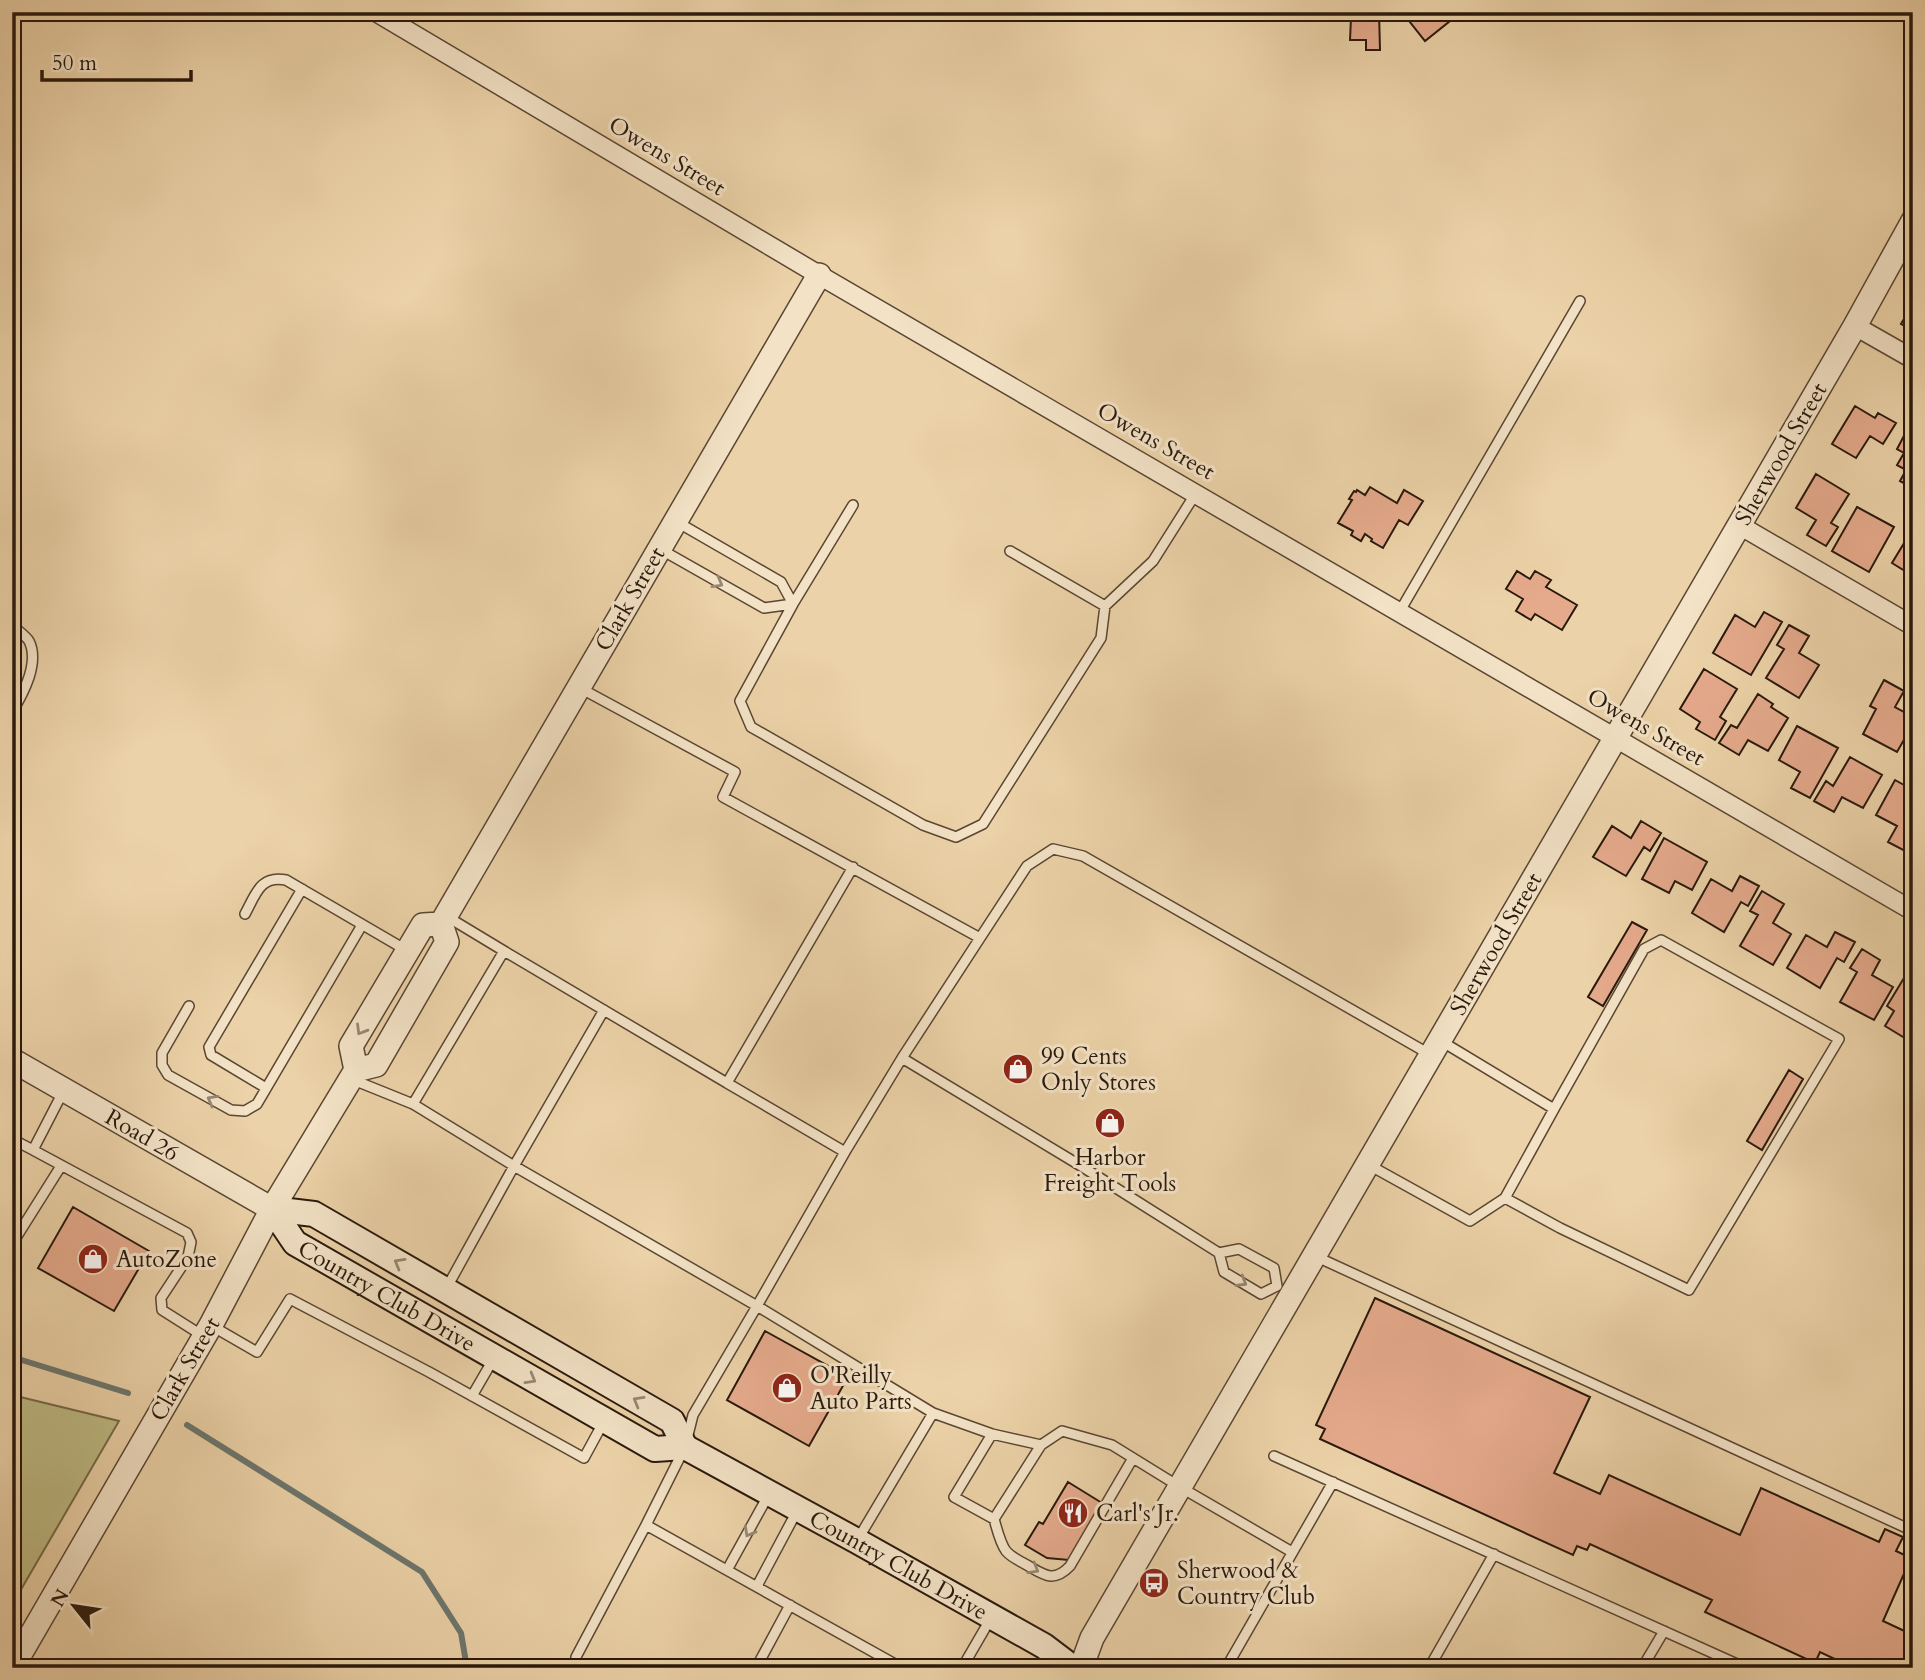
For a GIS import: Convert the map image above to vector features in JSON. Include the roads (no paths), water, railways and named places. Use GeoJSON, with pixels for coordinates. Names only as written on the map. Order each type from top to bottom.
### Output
{"type":"FeatureCollection","features":[{"type":"Feature","properties":{"kind":"main road","name":"Country Club Drive"},"geometry":{"type":"LineString","coordinates":[[272,1209],[314,1214],[672,1421],[685,1447]]}},
{"type":"Feature","properties":{"kind":"main road","name":"Country Club Drive"},"geometry":{"type":"LineString","coordinates":[[272,1209],[295,1243],[494,1358],[655,1450],[685,1447],[799,1508],[1044,1646],[1073,1668]]}},
{"type":"Feature","properties":{"kind":"street","name":"Owens Street"},"geometry":{"type":"LineString","coordinates":[[376,12],[819,275],[1913,911]]}},
{"type":"Feature","properties":{"kind":"street","name":"Sherwood Street"},"geometry":{"type":"LineString","coordinates":[[1081,1668],[1092,1638],[1180,1487],[1284,1291],[1314,1256],[1855,326],[1913,221]]}},
{"type":"Feature","properties":{"kind":"street","name":"Clark Street"},"geometry":{"type":"LineString","coordinates":[[353,1074],[376,1065],[447,942],[443,920],[819,275]]}},
{"type":"Feature","properties":{"kind":"street"},"geometry":{"type":"LineString","coordinates":[[1855,326],[1913,359]]}},
{"type":"Feature","properties":{"kind":"street"},"geometry":{"type":"LineString","coordinates":[[1740,524],[1913,626]]}},
{"type":"Feature","properties":{"kind":"street","name":"Clark Street"},"geometry":{"type":"LineString","coordinates":[[12,1668],[207,1331],[272,1209],[353,1074],[351,1046],[423,925],[443,920]]}},
{"type":"Feature","properties":{"kind":"street"},"geometry":{"type":"LineString","coordinates":[[385,1048],[380,1041],[381,1029],[417,961],[415,955],[407,951]]}},
{"type":"Feature","properties":{"kind":"street","name":"Road 26"},"geometry":{"type":"LineString","coordinates":[[12,1060],[272,1209]]}},
{"type":"Feature","properties":{"kind":"lane"},"geometry":{"type":"LineString","coordinates":[[1400,611],[1580,300]]}},
{"type":"Feature","properties":{"kind":"lane"},"geometry":{"type":"LineString","coordinates":[[853,505],[793,604],[740,701],[751,727],[923,825],[956,837],[983,824],[1101,638],[1105,606],[1153,561],[1196,493]]}},
{"type":"Feature","properties":{"kind":"lane"},"geometry":{"type":"LineString","coordinates":[[675,520],[781,582],[793,604]]}},
{"type":"Feature","properties":{"kind":"lane"},"geometry":{"type":"LineString","coordinates":[[659,549],[764,608],[793,604]]}},
{"type":"Feature","properties":{"kind":"lane"},"geometry":{"type":"LineString","coordinates":[[1010,551],[1105,606]]}},
{"type":"Feature","properties":{"kind":"lane"},"geometry":{"type":"LineString","coordinates":[[12,625],[29,641],[33,662],[24,693],[12,712]]}},
{"type":"Feature","properties":{"kind":"lane"},"geometry":{"type":"LineString","coordinates":[[579,687],[736,772],[723,797],[980,938]]}},
{"type":"Feature","properties":{"kind":"lane"},"geometry":{"type":"LineString","coordinates":[[576,1668],[576,1657],[685,1447],[693,1415],[845,1153],[902,1058],[1027,866],[1053,849],[1083,856],[1435,1048],[1554,1109]]}},
{"type":"Feature","properties":{"kind":"lane"},"geometry":{"type":"LineString","coordinates":[[727,1083],[853,867]]}},
{"type":"Feature","properties":{"kind":"lane"},"geometry":{"type":"LineString","coordinates":[[245,914],[262,884],[275,878],[286,880],[407,951]]}},
{"type":"Feature","properties":{"kind":"lane"},"geometry":{"type":"LineString","coordinates":[[266,1088],[211,1055],[209,1048],[302,889]]}},
{"type":"Feature","properties":{"kind":"lane"},"geometry":{"type":"LineString","coordinates":[[443,920],[504,951],[845,1153]]}},
{"type":"Feature","properties":{"kind":"lane"},"geometry":{"type":"LineString","coordinates":[[189,1006],[162,1054],[162,1065],[168,1075],[231,1110],[245,1111],[257,1104],[362,925]]}},
{"type":"Feature","properties":{"kind":"lane"},"geometry":{"type":"LineString","coordinates":[[1368,1164],[1470,1221],[1505,1198],[1644,949],[1661,940],[1839,1039],[1689,1290],[1560,1228],[1505,1198]]}},
{"type":"Feature","properties":{"kind":"lane"},"geometry":{"type":"LineString","coordinates":[[413,1104],[504,951]]}},
{"type":"Feature","properties":{"kind":"lane"},"geometry":{"type":"LineString","coordinates":[[445,1290],[604,1010]]}},
{"type":"Feature","properties":{"kind":"lane"},"geometry":{"type":"LineString","coordinates":[[902,1058],[1220,1253],[1224,1272],[1261,1294],[1284,1291],[1274,1268],[1239,1248],[1220,1253]]}},
{"type":"Feature","properties":{"kind":"lane"},"geometry":{"type":"LineString","coordinates":[[353,1074],[413,1104],[933,1413],[992,1434],[1041,1444]]}},
{"type":"Feature","properties":{"kind":"lane"},"geometry":{"type":"LineString","coordinates":[[33,1150],[64,1090]]}},
{"type":"Feature","properties":{"kind":"lane"},"geometry":{"type":"LineString","coordinates":[[12,1139],[187,1233],[191,1242],[188,1257],[161,1298],[162,1310],[257,1352],[290,1299],[584,1458],[604,1420]]}},
{"type":"Feature","properties":{"kind":"lane"},"geometry":{"type":"LineString","coordinates":[[12,1244],[61,1166]]}},
{"type":"Feature","properties":{"kind":"lane"},"geometry":{"type":"LineString","coordinates":[[1314,1256],[1913,1531]]}},
{"type":"Feature","properties":{"kind":"lane"},"geometry":{"type":"LineString","coordinates":[[472,1396],[494,1358]]}},
{"type":"Feature","properties":{"kind":"lane"},"geometry":{"type":"LineString","coordinates":[[857,1541],[933,1413]]}},
{"type":"Feature","properties":{"kind":"lane"},"geometry":{"type":"LineString","coordinates":[[994,1519],[1041,1444],[1062,1432],[1112,1445],[1292,1552]]}},
{"type":"Feature","properties":{"kind":"lane"},"geometry":{"type":"LineString","coordinates":[[992,1434],[954,1497],[994,1519],[1004,1549],[1045,1576],[1055,1576],[1070,1566],[1133,1458]]}},
{"type":"Feature","properties":{"kind":"lane"},"geometry":{"type":"LineString","coordinates":[[1274,1456],[1746,1668]]}},
{"type":"Feature","properties":{"kind":"lane"},"geometry":{"type":"LineString","coordinates":[[1226,1668],[1333,1482]]}},
{"type":"Feature","properties":{"kind":"lane"},"geometry":{"type":"LineString","coordinates":[[727,1570],[770,1493]]}},
{"type":"Feature","properties":{"kind":"lane"},"geometry":{"type":"LineString","coordinates":[[757,1586],[799,1508]]}},
{"type":"Feature","properties":{"kind":"lane"},"geometry":{"type":"LineString","coordinates":[[646,1525],[902,1668]]}},
{"type":"Feature","properties":{"kind":"lane"},"geometry":{"type":"LineString","coordinates":[[1429,1668],[1494,1555]]}},
{"type":"Feature","properties":{"kind":"lane"},"geometry":{"type":"LineString","coordinates":[[756,1668],[790,1605]]}},
{"type":"Feature","properties":{"kind":"lane"},"geometry":{"type":"LineString","coordinates":[[961,1668],[992,1617]]}},
{"type":"Feature","properties":{"kind":"lane"},"geometry":{"type":"LineString","coordinates":[[1642,1668],[1664,1631]]}},
{"type":"Feature","properties":{"kind":"waterway"},"geometry":{"type":"LineString","coordinates":[[12,1357],[128,1393]]}},
{"type":"Feature","properties":{"kind":"waterway"},"geometry":{"type":"LineString","coordinates":[[187,1425],[422,1572],[461,1633],[467,1668]]}},
{"type":"Feature","properties":{"kind":"place","name":"99 Cents Only Stores"},"geometry":{"type":"Point","coordinates":[1018,1069]}},
{"type":"Feature","properties":{"kind":"place","name":"Harbor Freight Tools"},"geometry":{"type":"Point","coordinates":[1110,1123]}},
{"type":"Feature","properties":{"kind":"place","name":"AutoZone"},"geometry":{"type":"Point","coordinates":[93,1259]}},
{"type":"Feature","properties":{"kind":"place","name":"O'Reilly Auto Parts"},"geometry":{"type":"Point","coordinates":[787,1388]}},
{"type":"Feature","properties":{"kind":"place","name":"Carl's Jr."},"geometry":{"type":"Point","coordinates":[1073,1513]}},
{"type":"Feature","properties":{"kind":"place","name":"Sherwood & Country Club"},"geometry":{"type":"Point","coordinates":[1154,1583]}}]}
